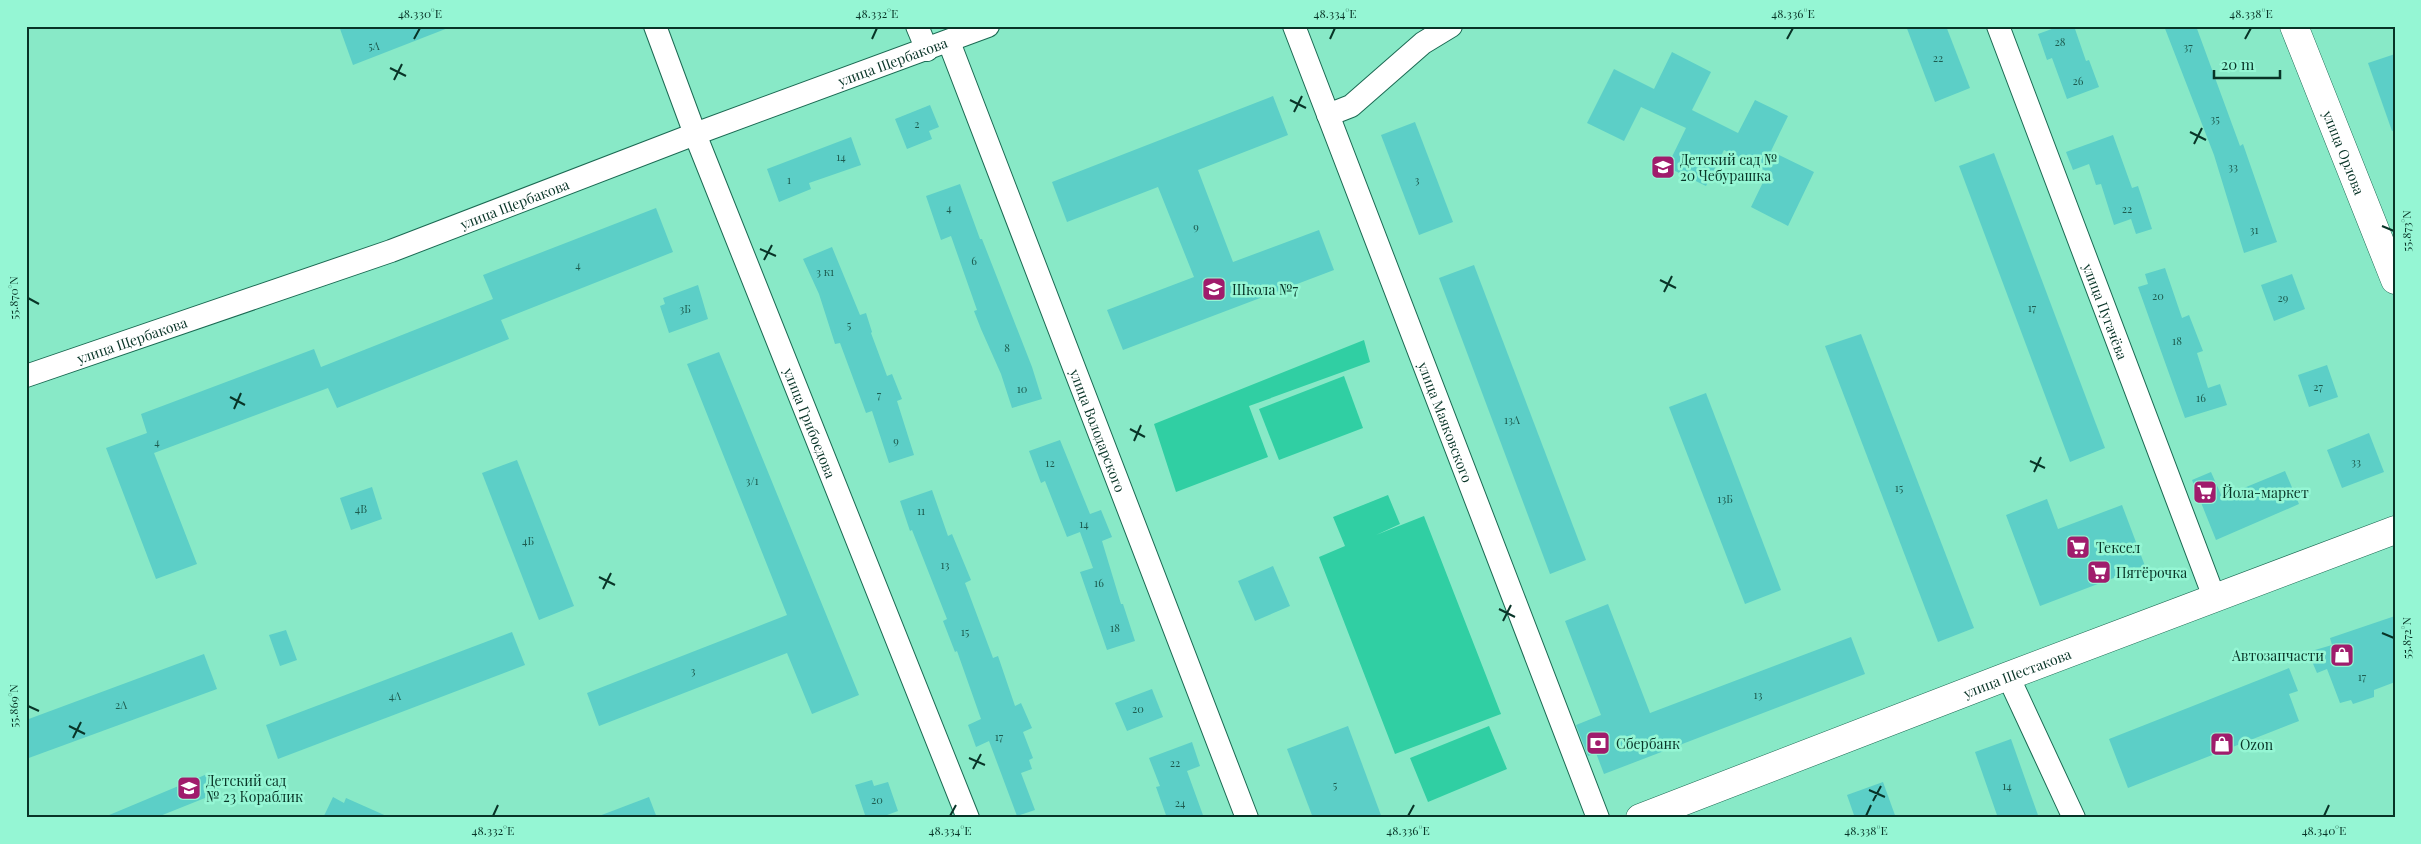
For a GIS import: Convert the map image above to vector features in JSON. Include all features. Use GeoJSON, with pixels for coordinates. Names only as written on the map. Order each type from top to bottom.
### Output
{"type":"FeatureCollection","features":[{"type":"Feature","properties":{"kind":"main road","name":"улица Орлова"},"geometry":{"type":"LineString","coordinates":[[2294,26],[2395,280]]}},
{"type":"Feature","properties":{"kind":"main road","name":"улица Шестакова"},"geometry":{"type":"LineString","coordinates":[[1640,818],[2214,597],[2395,530]]}},
{"type":"Feature","properties":{"kind":"street","name":"улица Грибоедова"},"geometry":{"type":"LineString","coordinates":[[655,26],[695,134],[968,818]]}},
{"type":"Feature","properties":{"kind":"street"},"geometry":{"type":"LineString","coordinates":[[917,26],[927,50]]}},
{"type":"Feature","properties":{"kind":"street","name":"улица Щербакова"},"geometry":{"type":"LineString","coordinates":[[31,374],[391,251],[695,134],[949,42],[988,26]]}},
{"type":"Feature","properties":{"kind":"street","name":"улица Маяковского"},"geometry":{"type":"LineString","coordinates":[[1294,26],[1598,818]]}},
{"type":"Feature","properties":{"kind":"street"},"geometry":{"type":"LineString","coordinates":[[1328,115],[1351,106],[1423,43],[1451,26]]}},
{"type":"Feature","properties":{"kind":"street","name":"улица Пугачёва"},"geometry":{"type":"LineString","coordinates":[[1998,26],[2214,597]]}},
{"type":"Feature","properties":{"kind":"street","name":"улица Володарского"},"geometry":{"type":"LineString","coordinates":[[949,42],[1247,818]]}},
{"type":"Feature","properties":{"kind":"street"},"geometry":{"type":"LineString","coordinates":[[2008,676],[2074,818]]}},
{"type":"Feature","properties":{"kind":"green space"},"geometry":{"type":"Polygon","coordinates":[[[1364,340],[1370,362],[1249,406],[1268,457],[1176,492],[1154,424],[1364,340]]]}},
{"type":"Feature","properties":{"kind":"green space"},"geometry":{"type":"Polygon","coordinates":[[[1344,376],[1363,428],[1279,460],[1259,409],[1344,376]]]}},
{"type":"Feature","properties":{"kind":"green space"},"geometry":{"type":"Polygon","coordinates":[[[1388,495],[1400,524],[1376,535],[1424,516],[1501,714],[1395,754],[1319,557],[1345,546],[1333,517],[1388,495]]]}},
{"type":"Feature","properties":{"kind":"green space"},"geometry":{"type":"Polygon","coordinates":[[[1489,726],[1507,769],[1428,802],[1410,758],[1489,726]]]}},
{"type":"Feature","properties":{"kind":"building"},"geometry":{"type":"Polygon","coordinates":[[[339,26],[448,26],[448,28],[353,65],[339,26]]]}},
{"type":"Feature","properties":{"kind":"building"},"geometry":{"type":"Polygon","coordinates":[[[1906,26],[1946,26],[1970,88],[1935,102],[1906,26]]]}},
{"type":"Feature","properties":{"kind":"building"},"geometry":{"type":"Polygon","coordinates":[[[2060,26],[2074,26],[2086,61],[2089,60],[2099,87],[2067,99],[2052,58],[2047,60],[2038,34],[2060,26]]]}},
{"type":"Feature","properties":{"kind":"building"},"geometry":{"type":"Polygon","coordinates":[[[2164,26],[2196,26],[2240,146],[2243,144],[2277,242],[2244,253],[2214,155],[2164,26]]]}},
{"type":"Feature","properties":{"kind":"building"},"geometry":{"type":"Polygon","coordinates":[[[1672,52],[1711,72],[1692,110],[1738,133],[1755,100],[1788,116],[1771,151],[1814,172],[1788,226],[1751,207],[1768,172],[1724,150],[1706,186],[1667,167],[1686,128],[1641,107],[1624,141],[1587,123],[1614,69],[1654,89],[1672,52]]]}},
{"type":"Feature","properties":{"kind":"building"},"geometry":{"type":"Polygon","coordinates":[[[2395,54],[2395,130],[2392,131],[2368,63],[2395,54]]]}},
{"type":"Feature","properties":{"kind":"building"},"geometry":{"type":"Polygon","coordinates":[[[1273,96],[1288,135],[1198,170],[1233,262],[1319,230],[1334,270],[1123,350],[1107,310],[1194,277],[1158,187],[1067,222],[1052,182],[1273,96]]]}},
{"type":"Feature","properties":{"kind":"building"},"geometry":{"type":"Polygon","coordinates":[[[930,105],[939,127],[929,131],[932,139],[907,149],[895,119],[930,105]]]}},
{"type":"Feature","properties":{"kind":"building"},"geometry":{"type":"Polygon","coordinates":[[[1415,122],[1453,222],[1419,235],[1381,135],[1415,122]]]}},
{"type":"Feature","properties":{"kind":"building"},"geometry":{"type":"Polygon","coordinates":[[[2113,135],[2132,188],[2138,186],[2152,229],[2136,234],[2131,219],[2114,225],[2101,184],[2096,185],[2089,164],[2073,170],[2066,152],[2113,135]]]}},
{"type":"Feature","properties":{"kind":"building"},"geometry":{"type":"Polygon","coordinates":[[[851,137],[861,165],[809,183],[811,189],[779,202],[767,169],[851,137]]]}},
{"type":"Feature","properties":{"kind":"building"},"geometry":{"type":"Polygon","coordinates":[[[1994,153],[2105,448],[2070,462],[1959,166],[1994,153]]]}},
{"type":"Feature","properties":{"kind":"building"},"geometry":{"type":"Polygon","coordinates":[[[960,184],[980,239],[982,239],[1032,367],[1042,399],[1012,408],[1001,374],[974,311],[977,310],[951,236],[941,240],[926,196],[960,184]]]}},
{"type":"Feature","properties":{"kind":"building"},"geometry":{"type":"Polygon","coordinates":[[[656,208],[673,252],[501,320],[509,339],[337,408],[328,388],[154,453],[197,564],[156,579],[106,448],[147,433],[141,414],[314,349],[321,367],[493,299],[483,275],[656,208]]]}},
{"type":"Feature","properties":{"kind":"building"},"geometry":{"type":"Polygon","coordinates":[[[832,247],[860,315],[866,313],[871,333],[887,376],[892,374],[902,399],[897,401],[914,455],[889,463],[872,411],[866,413],[840,343],[835,344],[819,294],[803,259],[832,247]]]}},
{"type":"Feature","properties":{"kind":"building"},"geometry":{"type":"Polygon","coordinates":[[[1474,265],[1586,560],[1550,574],[1439,278],[1474,265]]]}},
{"type":"Feature","properties":{"kind":"building"},"geometry":{"type":"Polygon","coordinates":[[[2165,268],[2182,318],[2189,315],[2203,351],[2197,353],[2208,388],[2220,384],[2227,405],[2185,418],[2138,287],[2148,284],[2145,274],[2165,268]]]}},
{"type":"Feature","properties":{"kind":"building"},"geometry":{"type":"Polygon","coordinates":[[[2292,274],[2305,309],[2274,321],[2261,285],[2292,274]]]}},
{"type":"Feature","properties":{"kind":"building"},"geometry":{"type":"Polygon","coordinates":[[[698,285],[708,319],[669,333],[660,306],[665,304],[663,298],[698,285]]]}},
{"type":"Feature","properties":{"kind":"building"},"geometry":{"type":"Polygon","coordinates":[[[1861,334],[1974,628],[1938,642],[1825,346],[1861,334]]]}},
{"type":"Feature","properties":{"kind":"building"},"geometry":{"type":"Polygon","coordinates":[[[719,352],[859,695],[812,714],[787,653],[599,726],[587,693],[787,615],[687,364],[719,352]]]}},
{"type":"Feature","properties":{"kind":"building"},"geometry":{"type":"Polygon","coordinates":[[[2327,365],[2338,397],[2309,407],[2298,375],[2327,365]]]}},
{"type":"Feature","properties":{"kind":"building"},"geometry":{"type":"Polygon","coordinates":[[[1706,393],[1781,590],[1745,604],[1669,407],[1706,393]]]}},
{"type":"Feature","properties":{"kind":"building"},"geometry":{"type":"Polygon","coordinates":[[[2369,433],[2384,472],[2342,488],[2327,450],[2369,433]]]}},
{"type":"Feature","properties":{"kind":"building"},"geometry":{"type":"Polygon","coordinates":[[[1060,440],[1090,514],[1101,510],[1112,537],[1102,541],[1121,604],[1123,604],[1135,641],[1107,650],[1080,572],[1093,568],[1080,532],[1067,537],[1045,481],[1041,483],[1029,451],[1060,440]]]}},
{"type":"Feature","properties":{"kind":"building"},"geometry":{"type":"Polygon","coordinates":[[[517,460],[574,606],[539,620],[482,473],[517,460]]]}},
{"type":"Feature","properties":{"kind":"building"},"geometry":{"type":"Polygon","coordinates":[[[2285,471],[2299,504],[2216,540],[2192,480],[2211,472],[2222,497],[2285,471]]]}},
{"type":"Feature","properties":{"kind":"building"},"geometry":{"type":"Polygon","coordinates":[[[372,487],[382,519],[351,530],[340,498],[372,487]]]}},
{"type":"Feature","properties":{"kind":"building"},"geometry":{"type":"Polygon","coordinates":[[[932,490],[948,536],[952,534],[971,580],[965,583],[993,658],[998,656],[1015,706],[1021,703],[1032,728],[1023,732],[1033,758],[1029,760],[1032,769],[1021,773],[1035,810],[1017,816],[989,741],[976,747],[968,725],[981,719],[957,651],[955,652],[943,621],[947,619],[912,530],[910,531],[900,501],[932,490]]]}},
{"type":"Feature","properties":{"kind":"building","name":"Тексел"},"geometry":{"type":"Polygon","coordinates":[[[2047,499],[2058,529],[2122,505],[2145,566],[2040,606],[2006,515],[2047,499]]]}},
{"type":"Feature","properties":{"kind":"building"},"geometry":{"type":"Polygon","coordinates":[[[1273,566],[1290,606],[1255,621],[1238,581],[1273,566]]]}},
{"type":"Feature","properties":{"kind":"building"},"geometry":{"type":"Polygon","coordinates":[[[1608,604],[1650,713],[1851,637],[1865,674],[1604,774],[1596,753],[1588,756],[1576,725],[1601,715],[1565,621],[1608,604]]]}},
{"type":"Feature","properties":{"kind":"building"},"geometry":{"type":"Polygon","coordinates":[[[2395,616],[2395,682],[2374,690],[2374,697],[2353,704],[2351,700],[2340,703],[2327,669],[2317,673],[2308,652],[2332,645],[2330,638],[2395,616]]]}},
{"type":"Feature","properties":{"kind":"building"},"geometry":{"type":"Polygon","coordinates":[[[286,630],[297,660],[280,666],[269,635],[286,630]]]}},
{"type":"Feature","properties":{"kind":"building"},"geometry":{"type":"Polygon","coordinates":[[[512,632],[525,665],[278,759],[266,725],[512,632]]]}},
{"type":"Feature","properties":{"kind":"building"},"geometry":{"type":"Polygon","coordinates":[[[204,654],[217,689],[26,759],[26,720],[204,654]]]}},
{"type":"Feature","properties":{"kind":"building"},"geometry":{"type":"Polygon","coordinates":[[[2289,668],[2298,691],[2289,694],[2299,721],[2128,788],[2109,739],[2289,668]]]}},
{"type":"Feature","properties":{"kind":"building"},"geometry":{"type":"Polygon","coordinates":[[[1152,689],[1163,717],[1127,731],[1115,703],[1152,689]]]}},
{"type":"Feature","properties":{"kind":"building"},"geometry":{"type":"Polygon","coordinates":[[[1348,726],[1382,818],[1313,818],[1287,749],[1348,726]]]}},
{"type":"Feature","properties":{"kind":"building"},"geometry":{"type":"Polygon","coordinates":[[[2011,739],[2039,818],[1998,818],[1975,752],[2011,739]]]}},
{"type":"Feature","properties":{"kind":"building"},"geometry":{"type":"Polygon","coordinates":[[[1192,742],[1200,766],[1187,771],[1204,818],[1167,818],[1156,787],[1160,786],[1149,758],[1192,742]]]}},
{"type":"Feature","properties":{"kind":"building"},"geometry":{"type":"Polygon","coordinates":[[[212,772],[220,792],[155,818],[102,818],[212,772]]]}},
{"type":"Feature","properties":{"kind":"building"},"geometry":{"type":"Polygon","coordinates":[[[872,780],[874,786],[888,782],[898,811],[879,818],[866,818],[855,785],[872,780]]]}},
{"type":"Feature","properties":{"kind":"building"},"geometry":{"type":"Polygon","coordinates":[[[1883,782],[1896,818],[1855,818],[1847,795],[1883,782]]]}},
{"type":"Feature","properties":{"kind":"building"},"geometry":{"type":"Polygon","coordinates":[[[333,797],[344,803],[346,798],[391,818],[323,818],[333,797]]]}},
{"type":"Feature","properties":{"kind":"building"},"geometry":{"type":"Polygon","coordinates":[[[649,797],[657,818],[599,818],[599,816],[649,797]]]}},
{"type":"Feature","properties":{"kind":"place","name":"Детский сад № 20 Чебурашка"},"geometry":{"type":"Point","coordinates":[1663,167]}},
{"type":"Feature","properties":{"kind":"place","name":"Школа №7"},"geometry":{"type":"Point","coordinates":[1214,289]}},
{"type":"Feature","properties":{"kind":"place","name":"Йола-маркет"},"geometry":{"type":"Point","coordinates":[2205,492]}},
{"type":"Feature","properties":{"kind":"place","name":"Тексел"},"geometry":{"type":"Point","coordinates":[2078,547]}},
{"type":"Feature","properties":{"kind":"place","name":"Пятёрочка"},"geometry":{"type":"Point","coordinates":[2099,572]}},
{"type":"Feature","properties":{"kind":"place","name":"Автозапчасти"},"geometry":{"type":"Point","coordinates":[2342,655]}},
{"type":"Feature","properties":{"kind":"place","name":"Сбербанк"},"geometry":{"type":"Point","coordinates":[1598,743]}},
{"type":"Feature","properties":{"kind":"place","name":"Ozon"},"geometry":{"type":"Point","coordinates":[2222,744]}},
{"type":"Feature","properties":{"kind":"place","name":"Детский сад № 23 Кораблик"},"geometry":{"type":"Point","coordinates":[189,788]}}]}
